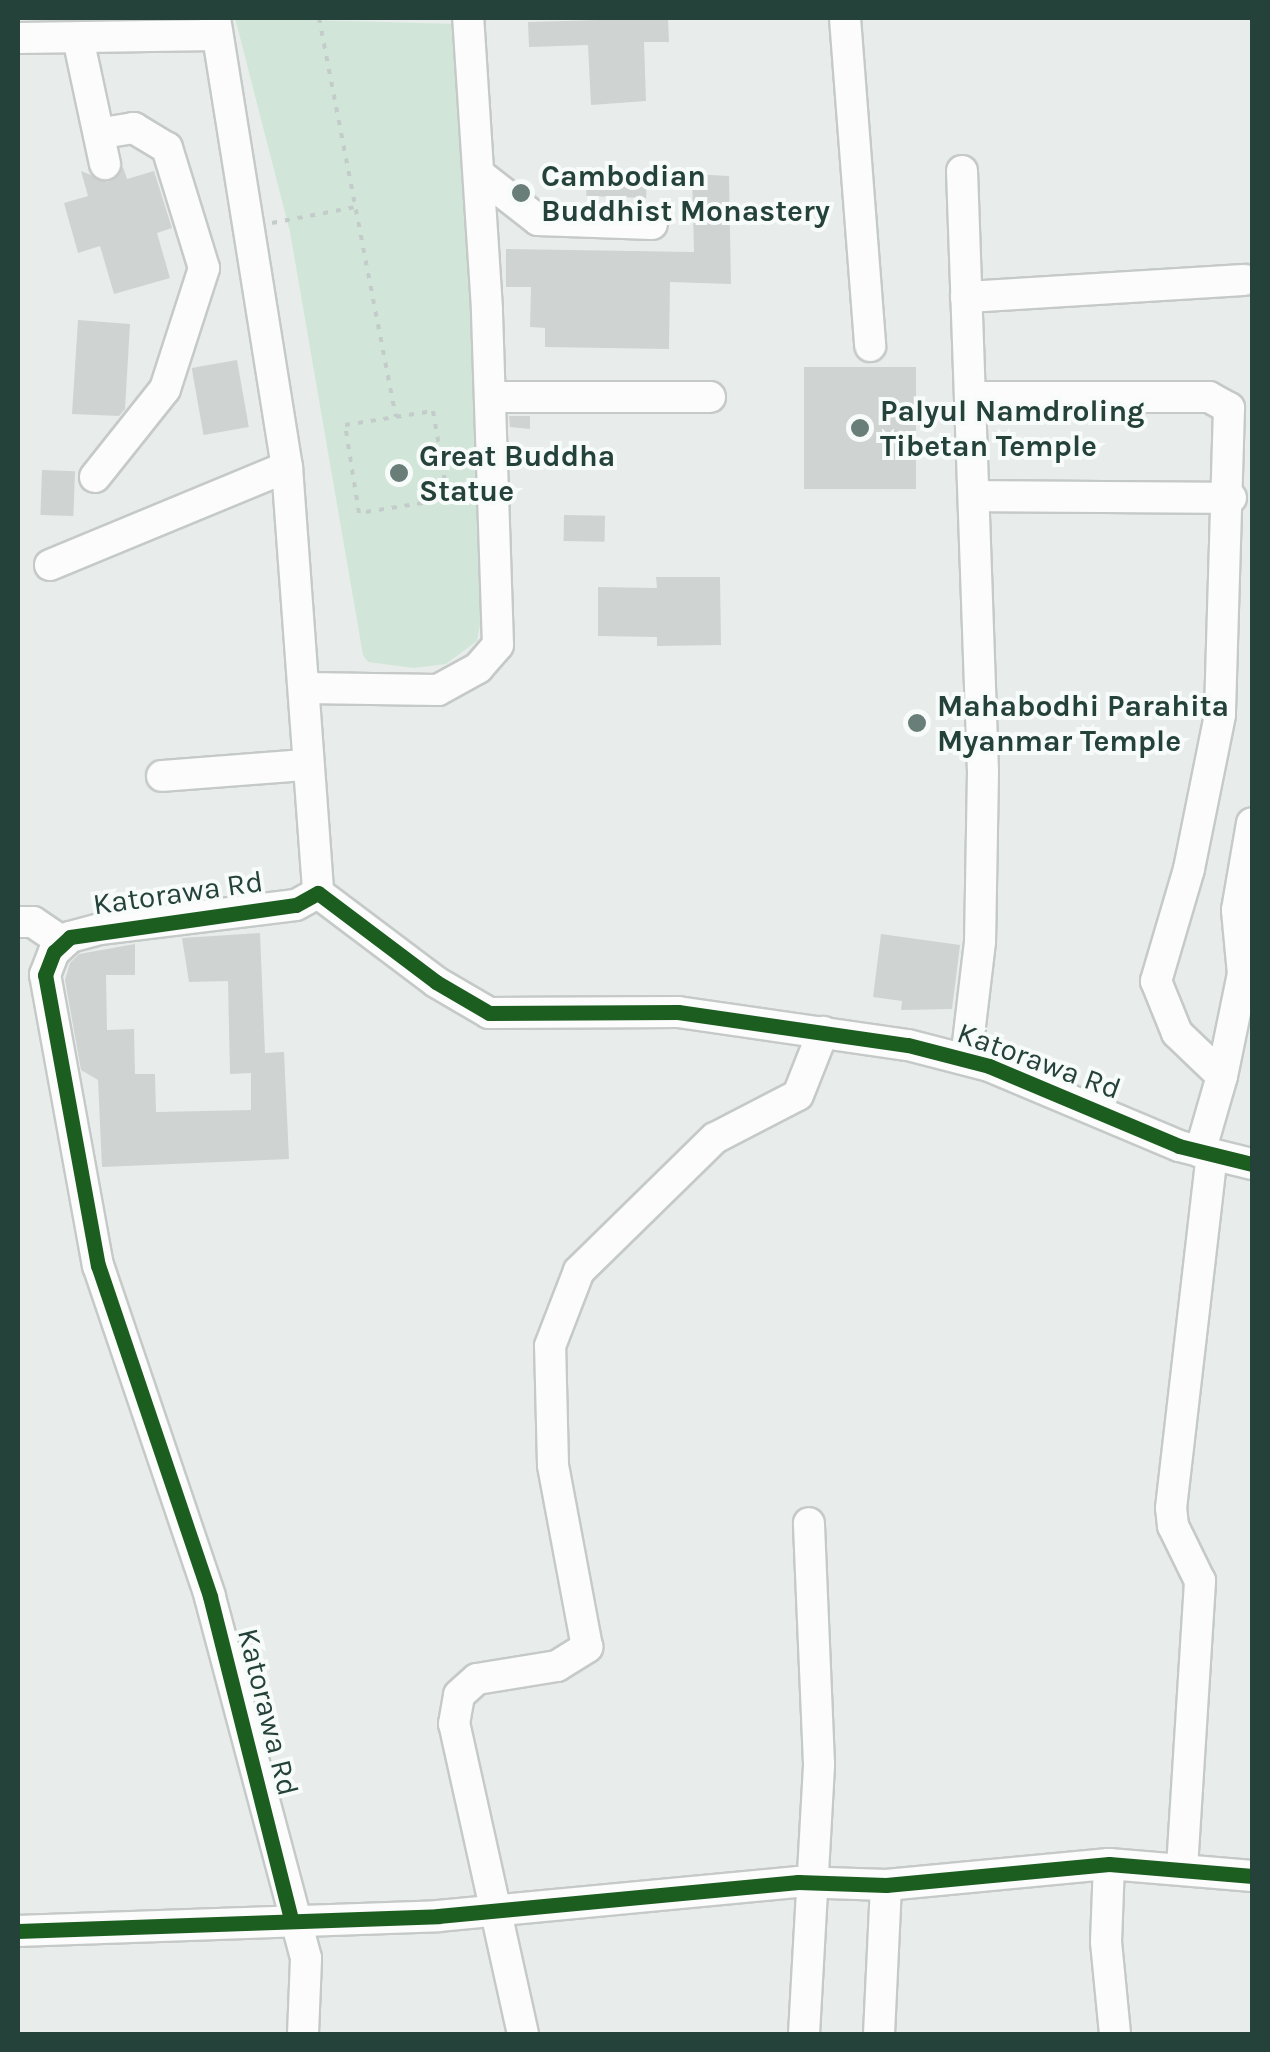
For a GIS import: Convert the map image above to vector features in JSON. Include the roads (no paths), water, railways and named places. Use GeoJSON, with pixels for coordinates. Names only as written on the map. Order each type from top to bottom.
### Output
{"type":"FeatureCollection","features":[{"type":"Feature","properties":{"kind":"street"},"geometry":{"type":"LineString","coordinates":[[306,688],[438,690],[478,668],[498,644],[490,396],[468,18]]}},
{"type":"Feature","properties":{"kind":"street"},"geometry":{"type":"LineString","coordinates":[[845,18],[870,346]]}},
{"type":"Feature","properties":{"kind":"street"},"geometry":{"type":"LineString","coordinates":[[18,38],[78,38],[138,26],[216,26],[287,467],[318,893]]}},
{"type":"Feature","properties":{"kind":"street"},"geometry":{"type":"LineString","coordinates":[[78,38],[102,133],[104,164]]}},
{"type":"Feature","properties":{"kind":"street"},"geometry":{"type":"LineString","coordinates":[[95,477],[165,389],[204,268],[167,148],[134,128],[102,133]]}},
{"type":"Feature","properties":{"kind":"street"},"geometry":{"type":"LineString","coordinates":[[962,172],[983,772],[980,942],[966,1059]]}},
{"type":"Feature","properties":{"kind":"street"},"geometry":{"type":"LineString","coordinates":[[479,174],[538,220],[652,224]]}},
{"type":"Feature","properties":{"kind":"street"},"geometry":{"type":"LineString","coordinates":[[966,297],[1244,280]]}},
{"type":"Feature","properties":{"kind":"street"},"geometry":{"type":"LineString","coordinates":[[490,396],[710,396]]}},
{"type":"Feature","properties":{"kind":"street"},"geometry":{"type":"LineString","coordinates":[[970,396],[1222,399],[1233,422],[1220,715],[1189,869],[1156,980],[1177,1032],[1222,1076]]}},
{"type":"Feature","properties":{"kind":"street"},"geometry":{"type":"LineString","coordinates":[[50,565],[287,467]]}},
{"type":"Feature","properties":{"kind":"street"},"geometry":{"type":"LineString","coordinates":[[975,496],[1231,498]]}},
{"type":"Feature","properties":{"kind":"street"},"geometry":{"type":"LineString","coordinates":[[162,776],[306,764]]}},
{"type":"Feature","properties":{"kind":"street"},"geometry":{"type":"LineString","coordinates":[[1182,1868],[1200,1581],[1172,1526],[1171,1508],[1206,1154],[1238,1009],[1246,948],[1237,910],[1252,823]]}},
{"type":"Feature","properties":{"kind":"street","name":"Katorawa Rd"},"geometry":{"type":"LineString","coordinates":[[303,2034],[306,1958],[291,1920],[210,1596],[98,1266],[45,976],[64,943],[100,929],[296,905],[318,893],[490,1013],[678,1012],[824,1032],[966,1059],[1206,1154],[1252,1164]]}},
{"type":"Feature","properties":{"kind":"street"},"geometry":{"type":"LineString","coordinates":[[18,922],[32,922],[64,943]]}},
{"type":"Feature","properties":{"kind":"street"},"geometry":{"type":"LineString","coordinates":[[523,2034],[454,1724],[459,1695],[477,1678],[558,1666],[587,1647],[553,1465],[547,1391],[562,1308],[579,1272],[689,1160],[749,1118],[798,1095],[824,1032]]}},
{"type":"Feature","properties":{"kind":"street"},"geometry":{"type":"LineString","coordinates":[[804,2034],[809,1882],[820,1745],[809,1523]]}},
{"type":"Feature","properties":{"kind":"street"},"geometry":{"type":"LineString","coordinates":[[18,1932],[496,1913],[809,1882],[886,1885],[1109,1864],[1252,1876]]}},
{"type":"Feature","properties":{"kind":"street"},"geometry":{"type":"LineString","coordinates":[[1109,1864],[1106,1942],[1115,2034]]}},
{"type":"Feature","properties":{"kind":"street"},"geometry":{"type":"LineString","coordinates":[[879,2034],[886,1885]]}},
{"type":"Feature","properties":{"kind":"place","name":"Cambodian Buddhist Monastery"},"geometry":{"type":"Point","coordinates":[521,193]}},
{"type":"Feature","properties":{"kind":"place","name":"Palyul Namdroling Tibetan Temple"},"geometry":{"type":"Point","coordinates":[860,428]}},
{"type":"Feature","properties":{"kind":"place","name":"Great Buddha Statue"},"geometry":{"type":"Point","coordinates":[399,473]}},
{"type":"Feature","properties":{"kind":"place","name":"Mahabodhi Parahita Myanmar Temple"},"geometry":{"type":"Point","coordinates":[917,723]}}]}
